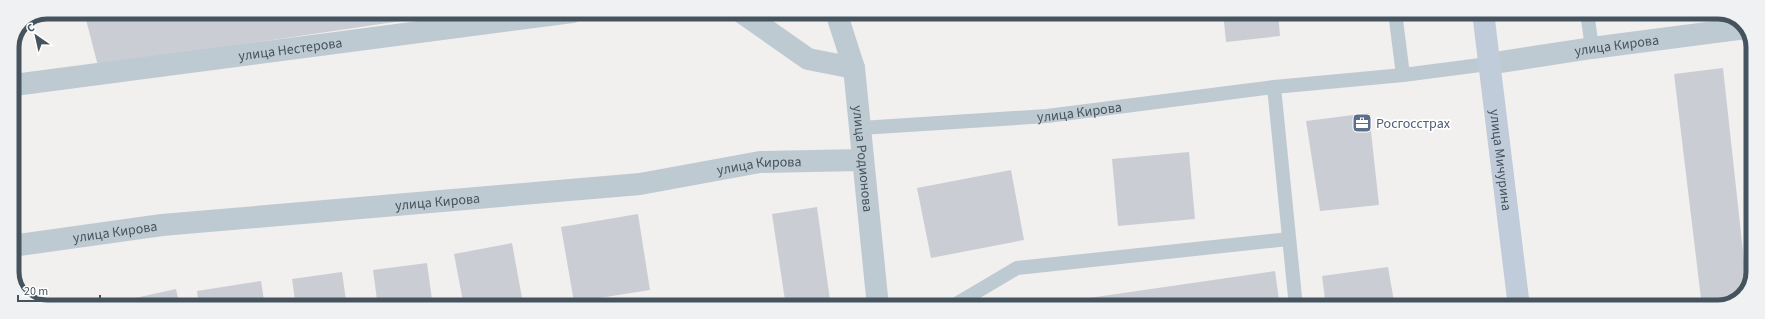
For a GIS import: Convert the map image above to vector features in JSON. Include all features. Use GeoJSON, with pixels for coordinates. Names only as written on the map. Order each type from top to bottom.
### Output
{"type":"FeatureCollection","features":[{"type":"Feature","properties":{"kind":"main road","name":"улица Мичурина"},"geometry":{"type":"LineString","coordinates":[[1483,19],[1518,300]]}},
{"type":"Feature","properties":{"kind":"street","name":"улица Нестерова"},"geometry":{"type":"LineString","coordinates":[[19,84],[518,19]]}},
{"type":"Feature","properties":{"kind":"street"},"geometry":{"type":"LineString","coordinates":[[751,19],[808,59],[854,68]]}},
{"type":"Feature","properties":{"kind":"street","name":"улица Родионова"},"geometry":{"type":"LineString","coordinates":[[838,19],[854,68],[877,300]]}},
{"type":"Feature","properties":{"kind":"street","name":"улица Кирова"},"geometry":{"type":"LineString","coordinates":[[1488,64],[1592,48],[1739,29]]}},
{"type":"Feature","properties":{"kind":"street","name":"улица Кирова"},"geometry":{"type":"LineString","coordinates":[[19,245],[162,225],[640,184],[760,162],[863,160]]}},
{"type":"Feature","properties":{"kind":"lane"},"geometry":{"type":"LineString","coordinates":[[1396,19],[1402,75]]}},
{"type":"Feature","properties":{"kind":"lane"},"geometry":{"type":"LineString","coordinates":[[1588,19],[1592,48]]}},
{"type":"Feature","properties":{"kind":"lane","name":"улица Кирова"},"geometry":{"type":"LineString","coordinates":[[861,128],[1047,116],[1274,87],[1402,75],[1488,64]]}},
{"type":"Feature","properties":{"kind":"lane"},"geometry":{"type":"LineString","coordinates":[[1274,87],[1295,300]]}},
{"type":"Feature","properties":{"kind":"lane"},"geometry":{"type":"LineString","coordinates":[[963,300],[1017,268],[1289,239]]}},
{"type":"Feature","properties":{"kind":"building"},"geometry":{"type":"Polygon","coordinates":[[[86,19],[415,19],[98,66],[86,19]]]}},
{"type":"Feature","properties":{"kind":"building"},"geometry":{"type":"Polygon","coordinates":[[[1224,19],[1279,19],[1280,36],[1226,42],[1224,19]]]}},
{"type":"Feature","properties":{"kind":"building"},"geometry":{"type":"Polygon","coordinates":[[[1723,68],[1746,277],[1740,289],[1727,299],[1701,300],[1674,74],[1723,68]]]}},
{"type":"Feature","properties":{"kind":"building"},"geometry":{"type":"Polygon","coordinates":[[[1369,113],[1379,205],[1320,211],[1306,121],[1369,113]]]}},
{"type":"Feature","properties":{"kind":"building"},"geometry":{"type":"Polygon","coordinates":[[[1189,152],[1195,219],[1118,226],[1112,159],[1189,152]]]}},
{"type":"Feature","properties":{"kind":"building"},"geometry":{"type":"Polygon","coordinates":[[[1011,170],[1024,240],[931,258],[917,188],[1011,170]]]}},
{"type":"Feature","properties":{"kind":"building"},"geometry":{"type":"Polygon","coordinates":[[[817,207],[830,300],[785,300],[772,214],[817,207]]]}},
{"type":"Feature","properties":{"kind":"building"},"geometry":{"type":"Polygon","coordinates":[[[638,214],[650,290],[587,300],[574,300],[561,227],[638,214]]]}},
{"type":"Feature","properties":{"kind":"building"},"geometry":{"type":"Polygon","coordinates":[[[512,243],[522,298],[511,300],[463,300],[454,254],[512,243]]]}},
{"type":"Feature","properties":{"kind":"building"},"geometry":{"type":"Polygon","coordinates":[[[427,263],[432,300],[377,300],[373,270],[427,263]]]}},
{"type":"Feature","properties":{"kind":"building"},"geometry":{"type":"Polygon","coordinates":[[[1388,267],[1394,300],[1325,300],[1322,276],[1388,267]]]}},
{"type":"Feature","properties":{"kind":"building"},"geometry":{"type":"Polygon","coordinates":[[[1275,271],[1279,300],[1075,300],[1275,271]]]}},
{"type":"Feature","properties":{"kind":"building"},"geometry":{"type":"Polygon","coordinates":[[[342,272],[346,300],[295,300],[292,279],[342,272]]]}},
{"type":"Feature","properties":{"kind":"building"},"geometry":{"type":"Polygon","coordinates":[[[261,281],[264,300],[198,300],[197,291],[261,281]]]}},
{"type":"Feature","properties":{"kind":"building"},"geometry":{"type":"Polygon","coordinates":[[[176,289],[178,300],[126,300],[176,289]]]}},
{"type":"Feature","properties":{"kind":"place","name":"Росгосстрах"},"geometry":{"type":"Point","coordinates":[1362,123]}}]}
